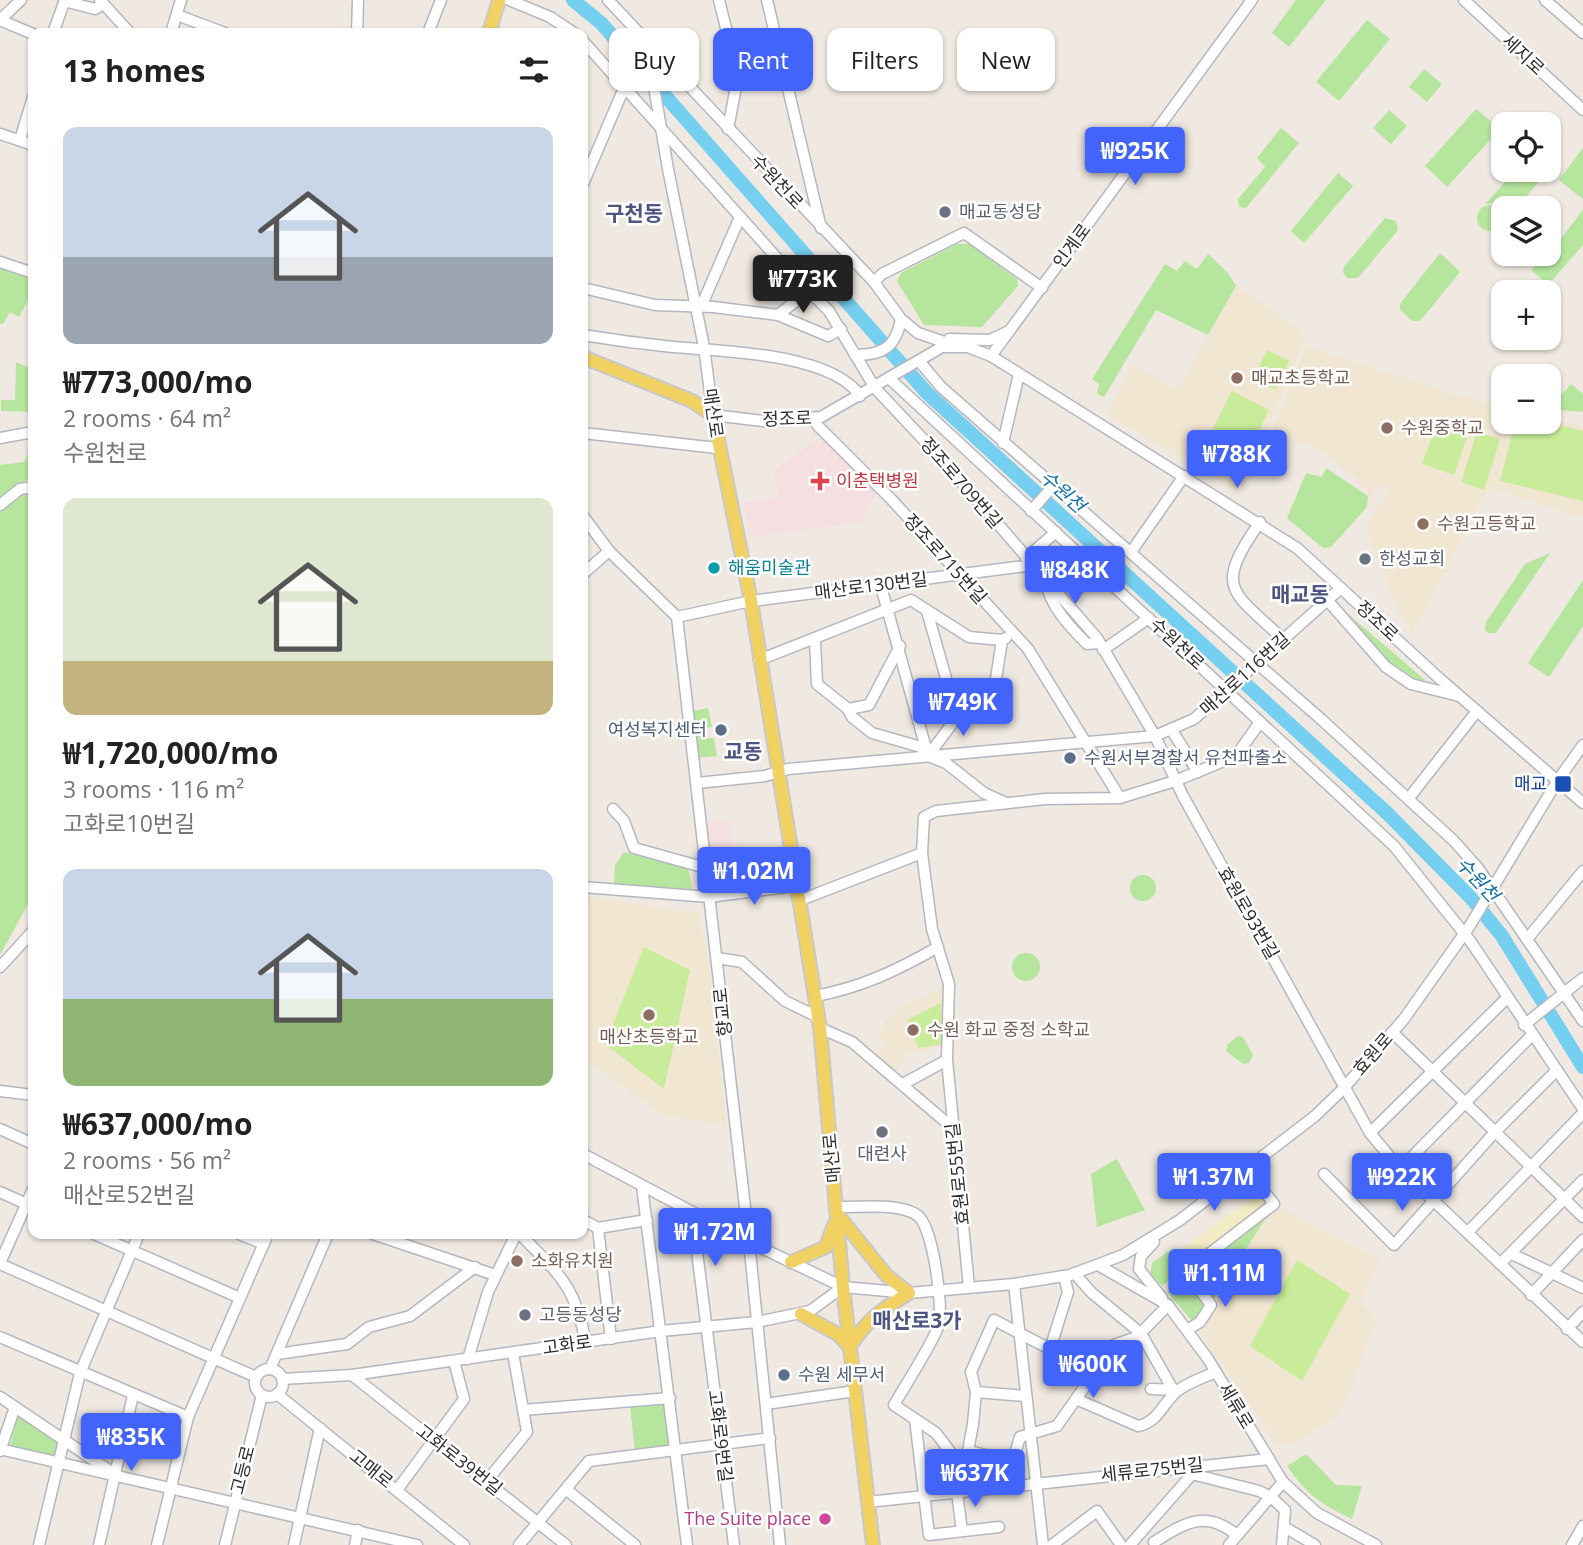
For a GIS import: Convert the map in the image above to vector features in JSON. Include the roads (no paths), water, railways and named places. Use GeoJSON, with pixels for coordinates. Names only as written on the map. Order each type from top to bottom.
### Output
{"type":"FeatureCollection","features":[{"type":"Feature","properties":{"kind":"main road"},"geometry":{"type":"LineString","coordinates":[[491,28],[499,0]]}},
{"type":"Feature","properties":{"kind":"main road","name":"정조로"},"geometry":{"type":"LineString","coordinates":[[588,360],[692,401],[713,415]]}},
{"type":"Feature","properties":{"kind":"main road","name":"매산로"},"geometry":{"type":"LineString","coordinates":[[713,415],[717,448],[751,601],[819,1023],[843,1287],[873,1545]]}},
{"type":"Feature","properties":{"kind":"main road"},"geometry":{"type":"LineString","coordinates":[[791,1262],[826,1247],[836,1211]]}},
{"type":"Feature","properties":{"kind":"main road"},"geometry":{"type":"LineString","coordinates":[[801,1314],[839,1335],[850,1346],[886,1304],[909,1293],[887,1276],[836,1211]]}},
{"type":"Feature","properties":{"kind":"street"},"geometry":{"type":"LineString","coordinates":[[21,0],[0,20],[28,32]]}},
{"type":"Feature","properties":{"kind":"street"},"geometry":{"type":"LineString","coordinates":[[55,28],[64,0],[95,9],[102,2],[125,28]]}},
{"type":"Feature","properties":{"kind":"street"},"geometry":{"type":"LineString","coordinates":[[173,28],[181,0]]}},
{"type":"Feature","properties":{"kind":"street"},"geometry":{"type":"LineString","coordinates":[[357,28],[358,0]]}},
{"type":"Feature","properties":{"kind":"street"},"geometry":{"type":"LineString","coordinates":[[430,28],[441,0]]}},
{"type":"Feature","properties":{"kind":"street"},"geometry":{"type":"LineString","coordinates":[[509,0],[550,17],[566,28]]}},
{"type":"Feature","properties":{"kind":"street","name":"수원천로"},"geometry":{"type":"LineString","coordinates":[[608,0],[631,28]]}},
{"type":"Feature","properties":{"kind":"street"},"geometry":{"type":"LineString","coordinates":[[719,0],[738,76],[728,129]]}},
{"type":"Feature","properties":{"kind":"street"},"geometry":{"type":"LineString","coordinates":[[767,0],[821,228]]}},
{"type":"Feature","properties":{"kind":"street","name":"인계로"},"geometry":{"type":"LineString","coordinates":[[991,356],[1252,0]]}},
{"type":"Feature","properties":{"kind":"street","name":"세지로"},"geometry":{"type":"LineString","coordinates":[[1464,0],[1583,110]]}},
{"type":"Feature","properties":{"kind":"street"},"geometry":{"type":"LineString","coordinates":[[1545,0],[1583,33]]}},
{"type":"Feature","properties":{"kind":"street"},"geometry":{"type":"LineString","coordinates":[[177,15],[212,28]]}},
{"type":"Feature","properties":{"kind":"street"},"geometry":{"type":"LineString","coordinates":[[588,47],[609,71]]}},
{"type":"Feature","properties":{"kind":"street"},"geometry":{"type":"LineString","coordinates":[[588,172],[623,91]]}},
{"type":"Feature","properties":{"kind":"street"},"geometry":{"type":"LineString","coordinates":[[627,91],[661,124],[740,216],[829,311],[875,388]]}},
{"type":"Feature","properties":{"kind":"street","name":"매산로"},"geometry":{"type":"LineString","coordinates":[[655,91],[705,348],[713,415]]}},
{"type":"Feature","properties":{"kind":"street","name":"수원천로"},"geometry":{"type":"LineString","coordinates":[[689,91],[874,282],[901,319],[918,333],[957,346]]}},
{"type":"Feature","properties":{"kind":"street"},"geometry":{"type":"LineString","coordinates":[[20,140],[28,114]]}},
{"type":"Feature","properties":{"kind":"street"},"geometry":{"type":"LineString","coordinates":[[0,134],[28,143]]}},
{"type":"Feature","properties":{"kind":"street"},"geometry":{"type":"LineString","coordinates":[[696,307],[704,300],[740,216]]}},
{"type":"Feature","properties":{"kind":"street"},"geometry":{"type":"LineString","coordinates":[[874,282],[882,274],[964,233],[1042,288]]}},
{"type":"Feature","properties":{"kind":"street"},"geometry":{"type":"LineString","coordinates":[[0,262],[28,271]]}},
{"type":"Feature","properties":{"kind":"street"},"geometry":{"type":"LineString","coordinates":[[588,289],[654,305],[779,315],[828,336],[841,329]]}},
{"type":"Feature","properties":{"kind":"street"},"geometry":{"type":"LineString","coordinates":[[779,315],[809,290]]}},
{"type":"Feature","properties":{"kind":"street"},"geometry":{"type":"LineString","coordinates":[[855,355],[879,354],[886,349],[897,334],[901,319]]}},
{"type":"Feature","properties":{"kind":"street"},"geometry":{"type":"LineString","coordinates":[[936,339],[990,340],[1010,330]]}},
{"type":"Feature","properties":{"kind":"street"},"geometry":{"type":"LineString","coordinates":[[588,336],[758,354],[816,368],[854,386],[860,396]]}},
{"type":"Feature","properties":{"kind":"street","name":"정조로"},"geometry":{"type":"LineString","coordinates":[[713,415],[763,421],[815,418],[875,388],[942,347],[957,346],[991,356],[1260,522],[1297,548],[1583,803]]}},
{"type":"Feature","properties":{"kind":"street"},"geometry":{"type":"LineString","coordinates":[[917,362],[1003,443],[1131,552],[1254,665],[1409,798],[1454,841],[1491,894],[1528,938],[1583,1021]]}},
{"type":"Feature","properties":{"kind":"street"},"geometry":{"type":"LineString","coordinates":[[1003,443],[1019,374]]}},
{"type":"Feature","properties":{"kind":"street","name":"수원천로"},"geometry":{"type":"LineString","coordinates":[[891,378],[1394,846],[1467,930],[1531,1036],[1583,1111]]}},
{"type":"Feature","properties":{"kind":"street","name":"정조로709번길"},"geometry":{"type":"LineString","coordinates":[[875,388],[1101,646],[1155,736]]}},
{"type":"Feature","properties":{"kind":"street","name":"정조로715번길"},"geometry":{"type":"LineString","coordinates":[[815,418],[817,425],[963,576],[1028,649],[1120,798]]}},
{"type":"Feature","properties":{"kind":"street"},"geometry":{"type":"LineString","coordinates":[[0,438],[28,433]]}},
{"type":"Feature","properties":{"kind":"street"},"geometry":{"type":"LineString","coordinates":[[588,434],[717,448]]}},
{"type":"Feature","properties":{"kind":"street"},"geometry":{"type":"LineString","coordinates":[[1131,552],[1184,476]]}},
{"type":"Feature","properties":{"kind":"street"},"geometry":{"type":"LineString","coordinates":[[1031,511],[1054,485]]}},
{"type":"Feature","properties":{"kind":"street"},"geometry":{"type":"LineString","coordinates":[[0,505],[20,489],[28,488]]}},
{"type":"Feature","properties":{"kind":"street"},"geometry":{"type":"LineString","coordinates":[[588,522],[610,551],[677,617]]}},
{"type":"Feature","properties":{"kind":"street"},"geometry":{"type":"LineString","coordinates":[[1260,522],[1237,555],[1231,584],[1236,595],[1283,639]]}},
{"type":"Feature","properties":{"kind":"street"},"geometry":{"type":"LineString","coordinates":[[1030,562],[1056,532]]}},
{"type":"Feature","properties":{"kind":"street"},"geometry":{"type":"LineString","coordinates":[[588,570],[610,551]]}},
{"type":"Feature","properties":{"kind":"street","name":"매산로130번길"},"geometry":{"type":"LineString","coordinates":[[677,617],[751,601],[880,583],[963,576],[1030,562]]}},
{"type":"Feature","properties":{"kind":"street"},"geometry":{"type":"LineString","coordinates":[[880,583],[900,646],[928,756]]}},
{"type":"Feature","properties":{"kind":"street","name":"매산로116번길"},"geometry":{"type":"LineString","coordinates":[[778,773],[928,756],[1155,736],[1194,719],[1342,588]]}},
{"type":"Feature","properties":{"kind":"street"},"geometry":{"type":"LineString","coordinates":[[759,660],[779,655],[802,641],[815,640],[911,600],[969,637],[1002,640],[1013,635]]}},
{"type":"Feature","properties":{"kind":"street","name":"정조로"},"geometry":{"type":"LineString","coordinates":[[1328,600],[1386,667],[1411,684],[1460,696]]}},
{"type":"Feature","properties":{"kind":"street"},"geometry":{"type":"LineString","coordinates":[[927,611],[957,717],[928,756]]}},
{"type":"Feature","properties":{"kind":"street","name":"향교로"},"geometry":{"type":"LineString","coordinates":[[677,617],[749,1242],[780,1545]]}},
{"type":"Feature","properties":{"kind":"street"},"geometry":{"type":"LineString","coordinates":[[1101,646],[1149,618]]}},
{"type":"Feature","properties":{"kind":"street"},"geometry":{"type":"LineString","coordinates":[[815,640],[817,684],[848,709],[852,718],[872,733],[921,747],[928,756],[946,763],[984,793],[1006,803],[1120,798],[1175,781],[1236,755],[1260,722]]}},
{"type":"Feature","properties":{"kind":"street"},"geometry":{"type":"LineString","coordinates":[[992,705],[1002,640]]}},
{"type":"Feature","properties":{"kind":"street"},"geometry":{"type":"LineString","coordinates":[[848,709],[869,705],[900,646]]}},
{"type":"Feature","properties":{"kind":"street"},"geometry":{"type":"LineString","coordinates":[[1409,798],[1477,711]]}},
{"type":"Feature","properties":{"kind":"street"},"geometry":{"type":"LineString","coordinates":[[1171,729],[1198,772]]}},
{"type":"Feature","properties":{"kind":"street","name":"효원로93번길"},"geometry":{"type":"LineString","coordinates":[[1155,736],[1175,781],[1312,1024],[1343,1089],[1370,1133],[1400,1169],[1583,1342]]}},
{"type":"Feature","properties":{"kind":"street","name":"효원로"},"geometry":{"type":"LineString","coordinates":[[588,1157],[749,1242],[843,1287],[909,1293],[1014,1284],[1069,1275],[1098,1265],[1163,1233],[1315,1116],[1343,1089],[1392,1032],[1467,930],[1558,780],[1583,745]]}},
{"type":"Feature","properties":{"kind":"street"},"geometry":{"type":"LineString","coordinates":[[696,783],[778,773]]}},
{"type":"Feature","properties":{"kind":"street","name":"효원로55번길"},"geometry":{"type":"LineString","coordinates":[[970,1287],[947,1060],[949,984],[932,929],[921,829],[924,817],[936,811],[1006,803]]}},
{"type":"Feature","properties":{"kind":"street"},"geometry":{"type":"LineString","coordinates":[[612,809],[624,821],[634,848],[706,868]]}},
{"type":"Feature","properties":{"kind":"street"},"geometry":{"type":"LineString","coordinates":[[798,901],[922,853]]}},
{"type":"Feature","properties":{"kind":"street"},"geometry":{"type":"LineString","coordinates":[[1528,938],[1582,876]]}},
{"type":"Feature","properties":{"kind":"street"},"geometry":{"type":"LineString","coordinates":[[588,887],[709,897],[795,886]]}},
{"type":"Feature","properties":{"kind":"street"},"geometry":{"type":"LineString","coordinates":[[0,967],[28,936]]}},
{"type":"Feature","properties":{"kind":"street"},"geometry":{"type":"LineString","coordinates":[[815,996],[845,991],[875,980],[939,947]]}},
{"type":"Feature","properties":{"kind":"street"},"geometry":{"type":"LineString","coordinates":[[716,958],[742,962],[785,1001],[852,1042],[954,1129]]}},
{"type":"Feature","properties":{"kind":"street"},"geometry":{"type":"LineString","coordinates":[[1524,1025],[1583,978]]}},
{"type":"Feature","properties":{"kind":"street"},"geometry":{"type":"LineString","coordinates":[[1370,1133],[1507,998]]}},
{"type":"Feature","properties":{"kind":"street"},"geometry":{"type":"LineString","coordinates":[[1392,1032],[1583,1217]]}},
{"type":"Feature","properties":{"kind":"street"},"geometry":{"type":"LineString","coordinates":[[1400,1169],[1531,1036]]}},
{"type":"Feature","properties":{"kind":"street"},"geometry":{"type":"LineString","coordinates":[[903,1084],[947,1060]]}},
{"type":"Feature","properties":{"kind":"street"},"geometry":{"type":"LineString","coordinates":[[1324,1174],[1394,1245],[1495,1132],[1557,1070]]}},
{"type":"Feature","properties":{"kind":"street"},"geometry":{"type":"LineString","coordinates":[[0,1091],[28,1094]]}},
{"type":"Feature","properties":{"kind":"street"},"geometry":{"type":"LineString","coordinates":[[1468,1232],[1583,1111]]}},
{"type":"Feature","properties":{"kind":"street"},"geometry":{"type":"LineString","coordinates":[[0,1129],[28,1142]]}},
{"type":"Feature","properties":{"kind":"street"},"geometry":{"type":"LineString","coordinates":[[1187,1331],[1199,1322],[1210,1305],[1191,1277],[1192,1267],[1274,1204],[1247,1169]]}},
{"type":"Feature","properties":{"kind":"street"},"geometry":{"type":"LineString","coordinates":[[1500,1264],[1513,1254],[1583,1180]]}},
{"type":"Feature","properties":{"kind":"street"},"geometry":{"type":"LineString","coordinates":[[642,1186],[687,1545]]}},
{"type":"Feature","properties":{"kind":"street"},"geometry":{"type":"LineString","coordinates":[[0,1192],[28,1204]]}},
{"type":"Feature","properties":{"kind":"street"},"geometry":{"type":"LineString","coordinates":[[28,1209],[0,1264],[256,1377]]}},
{"type":"Feature","properties":{"kind":"street"},"geometry":{"type":"LineString","coordinates":[[836,1211],[909,1211],[920,1216],[927,1229],[939,1325],[894,1405],[936,1433],[958,1462],[957,1545]]}},
{"type":"Feature","properties":{"kind":"street","name":"고화로9번길"},"geometry":{"type":"LineString","coordinates":[[692,1212],[734,1545]]}},
{"type":"Feature","properties":{"kind":"street"},"geometry":{"type":"LineString","coordinates":[[588,1223],[598,1228],[647,1220]]}},
{"type":"Feature","properties":{"kind":"street"},"geometry":{"type":"LineString","coordinates":[[598,1228],[611,1339]]}},
{"type":"Feature","properties":{"kind":"street"},"geometry":{"type":"LineString","coordinates":[[968,1451],[1013,1461],[1020,1437],[1057,1426],[1114,1345],[1136,1337],[1166,1303],[1141,1272],[1139,1265],[1143,1253],[1163,1233]]}},
{"type":"Feature","properties":{"kind":"street"},"geometry":{"type":"LineString","coordinates":[[106,1239],[240,1298]]}},
{"type":"Feature","properties":{"kind":"street"},"geometry":{"type":"LineString","coordinates":[[39,1545],[80,1373],[137,1239]]}},
{"type":"Feature","properties":{"kind":"street"},"geometry":{"type":"LineString","coordinates":[[252,1239],[264,1244]]}},
{"type":"Feature","properties":{"kind":"street"},"geometry":{"type":"LineString","coordinates":[[158,1545],[188,1418],[266,1239]]}},
{"type":"Feature","properties":{"kind":"street"},"geometry":{"type":"LineString","coordinates":[[256,1377],[271,1369],[326,1239]]}},
{"type":"Feature","properties":{"kind":"street"},"geometry":{"type":"LineString","coordinates":[[388,1239],[495,1275]]}},
{"type":"Feature","properties":{"kind":"street"},"geometry":{"type":"LineString","coordinates":[[468,1359],[495,1275],[515,1239]]}},
{"type":"Feature","properties":{"kind":"street"},"geometry":{"type":"LineString","coordinates":[[523,1239],[561,1274],[579,1311],[586,1343]]}},
{"type":"Feature","properties":{"kind":"street"},"geometry":{"type":"LineString","coordinates":[[1531,1295],[1583,1240]]}},
{"type":"Feature","properties":{"kind":"street"},"geometry":{"type":"LineString","coordinates":[[1513,1254],[1583,1288]]}},
{"type":"Feature","properties":{"kind":"street","name":"세류로"},"geometry":{"type":"LineString","coordinates":[[1098,1265],[1166,1303],[1216,1373],[1283,1482],[1317,1513],[1376,1545]]}},
{"type":"Feature","properties":{"kind":"street"},"geometry":{"type":"LineString","coordinates":[[277,1354],[347,1344],[369,1327],[410,1316],[475,1268]]}},
{"type":"Feature","properties":{"kind":"street"},"geometry":{"type":"LineString","coordinates":[[958,1462],[968,1451],[976,1391],[971,1372],[994,1320],[1050,1349],[1068,1292],[1069,1275]]}},
{"type":"Feature","properties":{"kind":"street"},"geometry":{"type":"LineString","coordinates":[[1069,1275],[1140,1334],[1175,1389]]}},
{"type":"Feature","properties":{"kind":"street"},"geometry":{"type":"LineString","coordinates":[[1014,1284],[1043,1545]]}},
{"type":"Feature","properties":{"kind":"street","name":"고화로"},"geometry":{"type":"LineString","coordinates":[[282,1379],[352,1376],[661,1331],[757,1322],[801,1314],[843,1287]]}},
{"type":"Feature","properties":{"kind":"street"},"geometry":{"type":"LineString","coordinates":[[1574,1332],[1583,1312]]}},
{"type":"Feature","properties":{"kind":"street"},"geometry":{"type":"LineString","coordinates":[[0,1337],[188,1418]]}},
{"type":"Feature","properties":{"kind":"street"},"geometry":{"type":"LineString","coordinates":[[486,1482],[527,1432],[513,1353]]}},
{"type":"Feature","properties":{"kind":"street"},"geometry":{"type":"LineString","coordinates":[[397,1490],[464,1399],[454,1361]]}},
{"type":"Feature","properties":{"kind":"street"},"geometry":{"type":"LineString","coordinates":[[256,1377],[255,1387],[262,1395],[277,1394],[282,1379],[271,1369]]}},
{"type":"Feature","properties":{"kind":"street"},"geometry":{"type":"LineString","coordinates":[[1151,1390],[1175,1389],[1216,1373]]}},
{"type":"Feature","properties":{"kind":"street","name":"고화로39번길"},"geometry":{"type":"LineString","coordinates":[[352,1376],[566,1545]]}},
{"type":"Feature","properties":{"kind":"street"},"geometry":{"type":"LineString","coordinates":[[1076,1399],[1138,1426],[1152,1420],[1175,1389]]}},
{"type":"Feature","properties":{"kind":"street"},"geometry":{"type":"LineString","coordinates":[[766,1404],[855,1391]]}},
{"type":"Feature","properties":{"kind":"street"},"geometry":{"type":"LineString","coordinates":[[976,1391],[1026,1396]]}},
{"type":"Feature","properties":{"kind":"street","name":"고매로"},"geometry":{"type":"LineString","coordinates":[[277,1394],[464,1545]]}},
{"type":"Feature","properties":{"kind":"street"},"geometry":{"type":"LineString","coordinates":[[99,1545],[133,1395]]}},
{"type":"Feature","properties":{"kind":"street","name":"고등로"},"geometry":{"type":"LineString","coordinates":[[225,1545],[262,1395]]}},
{"type":"Feature","properties":{"kind":"street"},"geometry":{"type":"LineString","coordinates":[[0,1398],[115,1474]]}},
{"type":"Feature","properties":{"kind":"street"},"geometry":{"type":"LineString","coordinates":[[523,1410],[670,1398]]}},
{"type":"Feature","properties":{"kind":"street"},"geometry":{"type":"LineString","coordinates":[[15,1408],[0,1450],[58,1461],[417,1545]]}},
{"type":"Feature","properties":{"kind":"street"},"geometry":{"type":"LineString","coordinates":[[915,1419],[929,1535],[999,1527]]}},
{"type":"Feature","properties":{"kind":"street"},"geometry":{"type":"LineString","coordinates":[[294,1545],[320,1428]]}},
{"type":"Feature","properties":{"kind":"street"},"geometry":{"type":"LineString","coordinates":[[519,1545],[589,1461],[770,1438]]}},
{"type":"Feature","properties":{"kind":"street","name":"세류로75번길"},"geometry":{"type":"LineString","coordinates":[[868,1502],[1199,1464],[1269,1459]]}},
{"type":"Feature","properties":{"kind":"street"},"geometry":{"type":"LineString","coordinates":[[1130,1545],[1199,1464]]}},
{"type":"Feature","properties":{"kind":"street"},"geometry":{"type":"LineString","coordinates":[[1192,1474],[1271,1497],[1285,1510],[1286,1528],[1282,1545]]}},
{"type":"Feature","properties":{"kind":"street"},"geometry":{"type":"LineString","coordinates":[[1229,1545],[1283,1482]]}},
{"type":"Feature","properties":{"kind":"street"},"geometry":{"type":"LineString","coordinates":[[567,1490],[635,1545]]}},
{"type":"Feature","properties":{"kind":"street"},"geometry":{"type":"LineString","coordinates":[[1052,1545],[1097,1511],[1121,1545]]}},
{"type":"Feature","properties":{"kind":"street"},"geometry":{"type":"LineString","coordinates":[[1144,1529],[1155,1543],[1186,1522],[1203,1520],[1220,1522],[1237,1535]]}},
{"type":"Feature","properties":{"kind":"street"},"geometry":{"type":"LineString","coordinates":[[1572,1545],[1583,1526]]}},
{"type":"Feature","properties":{"kind":"street"},"geometry":{"type":"LineString","coordinates":[[1286,1528],[1315,1545]]}},
{"type":"Feature","properties":{"kind":"street"},"geometry":{"type":"LineString","coordinates":[[355,1545],[358,1530]]}},
{"type":"Feature","properties":{"kind":"waterway","name":"수원천"},"geometry":{"type":"LineString","coordinates":[[573,0],[601,23],[927,393],[1388,814],[1472,899],[1502,936],[1583,1067]]}},
{"type":"Feature","properties":{"kind":"place","name":"매교동성당"},"geometry":{"type":"Point","coordinates":[945,212]}},
{"type":"Feature","properties":{"kind":"place","name":"매교초등학교"},"geometry":{"type":"Point","coordinates":[1237,378]}},
{"type":"Feature","properties":{"kind":"place","name":"수원중학교"},"geometry":{"type":"Point","coordinates":[1387,428]}},
{"type":"Feature","properties":{"kind":"place","name":"이춘택병원"},"geometry":{"type":"Point","coordinates":[820,481]}},
{"type":"Feature","properties":{"kind":"place","name":"수원고등학교"},"geometry":{"type":"Point","coordinates":[1423,524]}},
{"type":"Feature","properties":{"kind":"place","name":"한성교회"},"geometry":{"type":"Point","coordinates":[1365,559]}},
{"type":"Feature","properties":{"kind":"place","name":"해움미술관"},"geometry":{"type":"Point","coordinates":[714,568]}},
{"type":"Feature","properties":{"kind":"place","name":"여성복지센터"},"geometry":{"type":"Point","coordinates":[721,730]}},
{"type":"Feature","properties":{"kind":"place","name":"수원서부경찰서 유천파출소"},"geometry":{"type":"Point","coordinates":[1070,758]}},
{"type":"Feature","properties":{"kind":"place","name":"매교"},"geometry":{"type":"Point","coordinates":[1563,784]}},
{"type":"Feature","properties":{"kind":"place","name":"매산초등학교"},"geometry":{"type":"Point","coordinates":[649,1015]}},
{"type":"Feature","properties":{"kind":"place","name":"수원 화교 중정 소학교"},"geometry":{"type":"Point","coordinates":[913,1030]}},
{"type":"Feature","properties":{"kind":"place","name":"대련사"},"geometry":{"type":"Point","coordinates":[882,1132]}},
{"type":"Feature","properties":{"kind":"place","name":"소화유치원"},"geometry":{"type":"Point","coordinates":[517,1261]}},
{"type":"Feature","properties":{"kind":"place","name":"고등동성당"},"geometry":{"type":"Point","coordinates":[525,1315]}},
{"type":"Feature","properties":{"kind":"place","name":"수원 세무서"},"geometry":{"type":"Point","coordinates":[784,1375]}},
{"type":"Feature","properties":{"kind":"place","name":"The Suite place"},"geometry":{"type":"Point","coordinates":[825,1519]}},
{"type":"Feature","properties":{"kind":"district","name":"구천동"},"geometry":{"type":"Point","coordinates":[634,214]}},
{"type":"Feature","properties":{"kind":"district","name":"매교동"},"geometry":{"type":"Point","coordinates":[1300,595]}},
{"type":"Feature","properties":{"kind":"district","name":"교동"},"geometry":{"type":"Point","coordinates":[743,752]}},
{"type":"Feature","properties":{"kind":"district","name":"매산로3가"},"geometry":{"type":"Point","coordinates":[917,1321]}}]}
